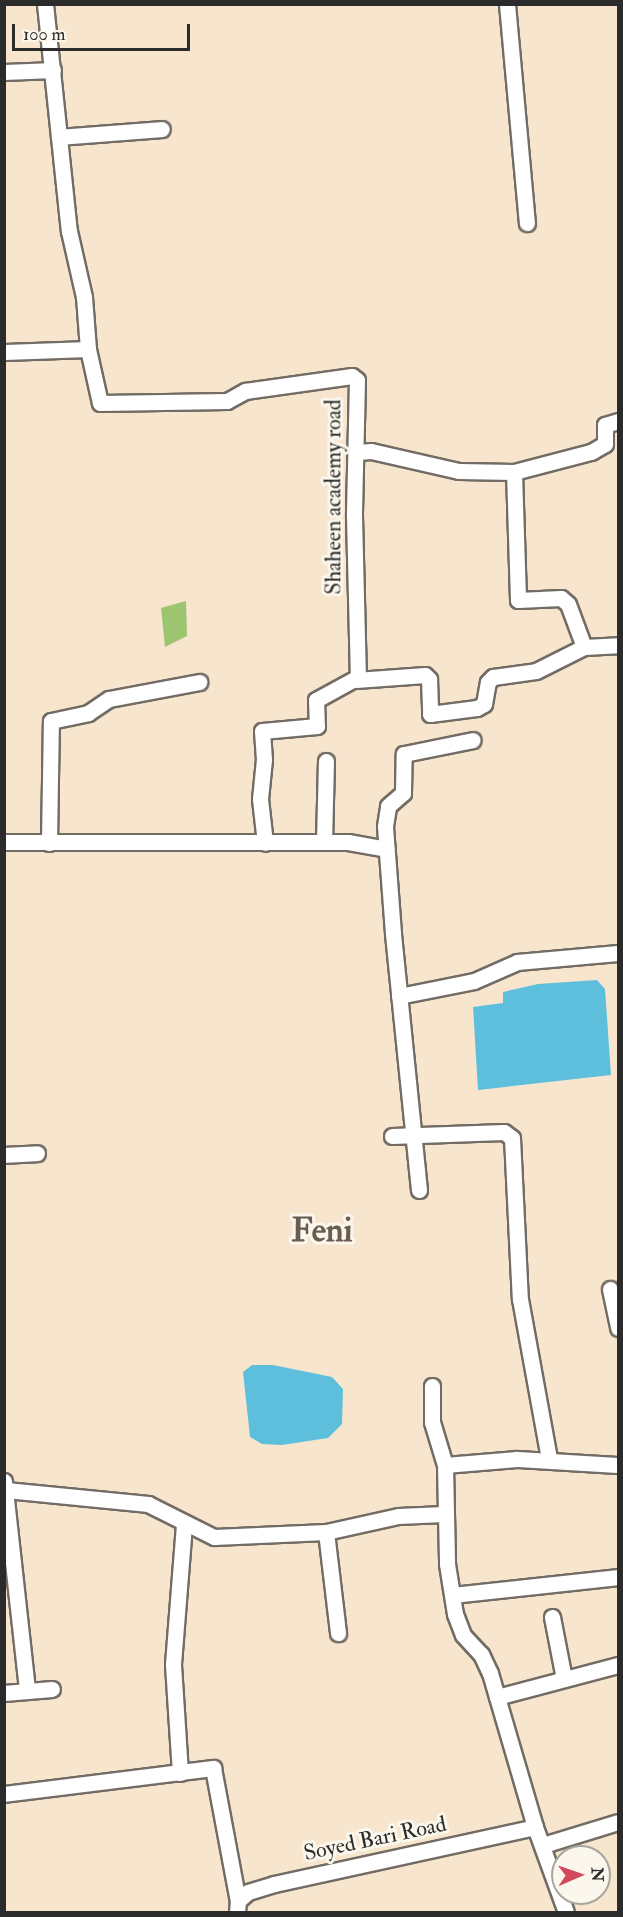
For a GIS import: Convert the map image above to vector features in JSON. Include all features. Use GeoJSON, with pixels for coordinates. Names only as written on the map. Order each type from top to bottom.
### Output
{"type":"FeatureCollection","features":[{"type":"Feature","properties":{"kind":"street","name":"Shaheen academy road"},"geometry":{"type":"LineString","coordinates":[[45,4],[69,231],[84,297],[88,349],[98,398],[105,404],[227,401],[246,391],[354,377],[357,452],[356,680]]}},
{"type":"Feature","properties":{"kind":"street"},"geometry":{"type":"LineString","coordinates":[[507,4],[527,224]]}},
{"type":"Feature","properties":{"kind":"street"},"geometry":{"type":"LineString","coordinates":[[4,72],[53,70]]}},
{"type":"Feature","properties":{"kind":"street"},"geometry":{"type":"LineString","coordinates":[[59,138],[162,129]]}},
{"type":"Feature","properties":{"kind":"street"},"geometry":{"type":"LineString","coordinates":[[4,352],[88,349]]}},
{"type":"Feature","properties":{"kind":"street"},"geometry":{"type":"LineString","coordinates":[[357,452],[371,451],[459,471],[514,472],[538,469],[591,452],[605,444],[605,425],[618,421]]}},
{"type":"Feature","properties":{"kind":"street"},"geometry":{"type":"LineString","coordinates":[[514,472],[518,600],[561,598],[568,604],[584,647]]}},
{"type":"Feature","properties":{"kind":"street"},"geometry":{"type":"LineString","coordinates":[[265,843],[260,799],[264,759],[261,731],[317,726],[315,704],[319,696],[356,680],[425,675],[429,678],[430,714],[477,708],[484,704],[488,682],[494,677],[536,671],[584,647],[618,645]]}},
{"type":"Feature","properties":{"kind":"street"},"geometry":{"type":"LineString","coordinates":[[49,843],[51,721],[88,713],[109,699],[199,682]]}},
{"type":"Feature","properties":{"kind":"street"},"geometry":{"type":"LineString","coordinates":[[419,1190],[386,849],[388,806],[403,793],[404,754],[473,740]]}},
{"type":"Feature","properties":{"kind":"street"},"geometry":{"type":"LineString","coordinates":[[324,842],[326,761]]}},
{"type":"Feature","properties":{"kind":"street"},"geometry":{"type":"LineString","coordinates":[[4,842],[324,842],[386,849]]}},
{"type":"Feature","properties":{"kind":"street"},"geometry":{"type":"LineString","coordinates":[[399,996],[474,981],[518,962],[618,953]]}},
{"type":"Feature","properties":{"kind":"street"},"geometry":{"type":"LineString","coordinates":[[393,1136],[504,1132],[512,1138],[520,1299],[549,1459]]}},
{"type":"Feature","properties":{"kind":"street"},"geometry":{"type":"LineString","coordinates":[[4,1155],[37,1153]]}},
{"type":"Feature","properties":{"kind":"street"},"geometry":{"type":"LineString","coordinates":[[610,1289],[618,1328]]}},
{"type":"Feature","properties":{"kind":"street"},"geometry":{"type":"LineString","coordinates":[[432,1386],[432,1422],[445,1465],[444,1514],[453,1595],[462,1635],[481,1654],[497,1696],[535,1827],[566,1912]]}},
{"type":"Feature","properties":{"kind":"street"},"geometry":{"type":"LineString","coordinates":[[445,1465],[549,1459],[618,1465]]}},
{"type":"Feature","properties":{"kind":"street"},"geometry":{"type":"LineString","coordinates":[[27,1691],[5,1486],[161,1507],[184,1523],[214,1537],[326,1532],[398,1516],[444,1514]]}},
{"type":"Feature","properties":{"kind":"street"},"geometry":{"type":"LineString","coordinates":[[180,1773],[173,1664],[184,1523]]}},
{"type":"Feature","properties":{"kind":"street"},"geometry":{"type":"LineString","coordinates":[[326,1532],[338,1633]]}},
{"type":"Feature","properties":{"kind":"street"},"geometry":{"type":"LineString","coordinates":[[453,1595],[618,1577]]}},
{"type":"Feature","properties":{"kind":"street"},"geometry":{"type":"LineString","coordinates":[[552,1617],[564,1679]]}},
{"type":"Feature","properties":{"kind":"street"},"geometry":{"type":"LineString","coordinates":[[497,1696],[618,1665]]}},
{"type":"Feature","properties":{"kind":"street"},"geometry":{"type":"LineString","coordinates":[[4,1693],[52,1689]]}},
{"type":"Feature","properties":{"kind":"street"},"geometry":{"type":"LineString","coordinates":[[4,1794],[213,1768],[237,1907]]}},
{"type":"Feature","properties":{"kind":"street"},"geometry":{"type":"LineString","coordinates":[[543,1845],[618,1822]]}},
{"type":"Feature","properties":{"kind":"street","name":"Soyed Bari Road"},"geometry":{"type":"LineString","coordinates":[[237,1907],[248,1892],[318,1872],[535,1827]]}},
{"type":"Feature","properties":{"kind":"green space"},"geometry":{"type":"Polygon","coordinates":[[[186,601],[187,636],[165,647],[161,608],[186,601]]]}},
{"type":"Feature","properties":{"kind":"water"},"geometry":{"type":"Polygon","coordinates":[[[597,980],[605,989],[611,1075],[478,1090],[473,1007],[503,1003],[503,992],[538,984],[597,980]]]}},
{"type":"Feature","properties":{"kind":"water"},"geometry":{"type":"Polygon","coordinates":[[[252,1365],[273,1365],[332,1377],[343,1389],[342,1424],[328,1438],[282,1445],[262,1444],[250,1437],[243,1372],[252,1365]]]}},
{"type":"Feature","properties":{"kind":"district","name":"Feni"},"geometry":{"type":"Point","coordinates":[322,1231]}}]}
